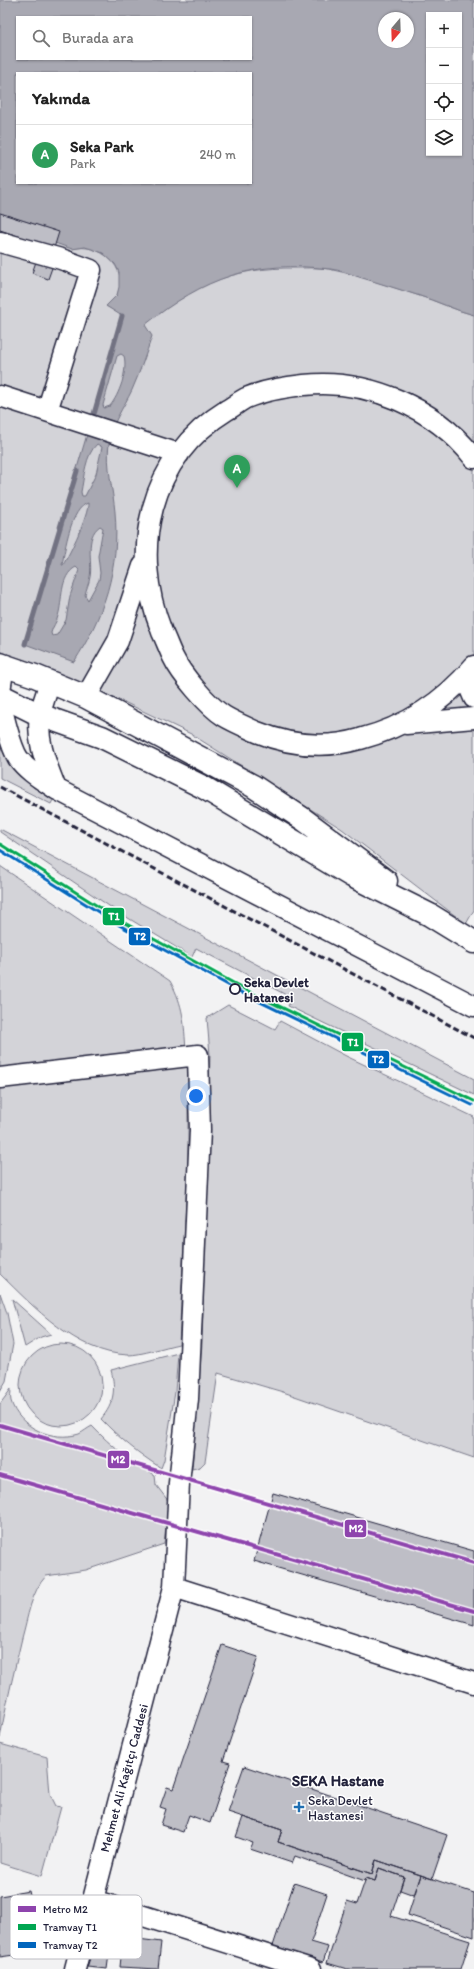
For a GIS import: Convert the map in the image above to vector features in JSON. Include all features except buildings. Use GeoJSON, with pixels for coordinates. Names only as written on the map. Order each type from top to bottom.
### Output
{"type":"FeatureCollection","features":[{"type":"Feature","properties":{"kind":"main road"},"geometry":{"type":"LineString","coordinates":[[2,664],[86,697],[253,786],[318,829],[430,915]]}},
{"type":"Feature","properties":{"kind":"main road"},"geometry":{"type":"LineString","coordinates":[[0,695],[40,715],[102,737],[202,788],[352,876],[430,915],[474,942]]}},
{"type":"Feature","properties":{"kind":"street"},"geometry":{"type":"LineString","coordinates":[[0,242],[61,259],[91,270],[47,411]]}},
{"type":"Feature","properties":{"kind":"street"},"geometry":{"type":"LineString","coordinates":[[470,672],[445,698],[422,713],[375,735],[340,745],[300,745],[268,736],[223,716],[188,680],[173,659],[150,597],[146,554],[151,512],[161,482],[179,454],[194,436],[212,419],[245,398],[275,388],[320,383],[344,383],[367,388],[392,397],[430,417],[471,453]]}},
{"type":"Feature","properties":{"kind":"street"},"geometry":{"type":"LineString","coordinates":[[0,396],[179,454]]}},
{"type":"Feature","properties":{"kind":"street"},"geometry":{"type":"LineString","coordinates":[[86,697],[118,641],[146,554]]}},
{"type":"Feature","properties":{"kind":"street"},"geometry":{"type":"LineString","coordinates":[[0,691],[2,664]]}},
{"type":"Feature","properties":{"kind":"street"},"geometry":{"type":"LineString","coordinates":[[470,672],[474,698]]}},
{"type":"Feature","properties":{"kind":"street"},"geometry":{"type":"LineString","coordinates":[[50,682],[40,715],[39,736],[42,753],[56,789]]}},
{"type":"Feature","properties":{"kind":"street"},"geometry":{"type":"LineString","coordinates":[[0,698],[3,715],[18,757],[33,774],[56,789],[111,816],[474,1006]]}},
{"type":"Feature","properties":{"kind":"street"},"geometry":{"type":"LineString","coordinates":[[399,725],[474,718]]}},
{"type":"Feature","properties":{"kind":"street","name":"Mehmet Ali Kağıtçı Caddesi"},"geometry":{"type":"LineString","coordinates":[[0,1078],[198,1055],[200,1130],[188,1399],[179,1483],[174,1587],[94,1895]]}},
{"type":"Feature","properties":{"kind":"street"},"geometry":{"type":"LineString","coordinates":[[174,1587],[474,1682]]}},
{"type":"Feature","properties":{"kind":"street"},"geometry":{"type":"LineString","coordinates":[[142,1916],[310,1969]]}},
{"type":"Feature","properties":{"kind":"street","name":"Mehmet Ali Kağıtçı Caddesi"},"geometry":{"type":"LineString","coordinates":[[75,1969],[78,1959]]}},
{"type":"Feature","properties":{"kind":"shaded area"},"geometry":{"type":"Polygon","coordinates":[[[0,0],[474,0],[474,315],[459,311],[424,297],[337,270],[302,267],[277,267],[253,270],[210,284],[167,308],[145,325],[152,336],[135,383],[112,429],[109,443],[109,469],[115,512],[116,533],[115,553],[108,591],[94,627],[74,662],[25,644],[122,316],[106,306],[117,295],[119,287],[119,272],[115,264],[103,253],[95,250],[85,247],[72,249],[55,243],[58,232],[0,213],[0,0]],[[121,354],[117,356],[103,405],[104,408],[110,406],[117,396],[124,376],[125,362],[124,356],[121,354]],[[97,444],[87,460],[81,492],[82,496],[85,496],[96,474],[102,447],[97,444]],[[88,503],[82,506],[73,521],[62,565],[86,516],[88,503]],[[100,526],[92,536],[90,550],[91,571],[85,595],[88,600],[99,580],[100,573],[98,556],[103,528],[100,526]],[[76,567],[67,576],[62,589],[60,610],[52,629],[52,636],[57,635],[66,620],[70,596],[79,570],[76,567]]]}},
{"type":"Feature","properties":{"kind":"shaded area"},"geometry":{"type":"Polygon","coordinates":[[[0,213],[59,232],[72,249],[92,249],[110,259],[116,266],[120,275],[120,285],[116,297],[106,306],[144,325],[180,299],[215,281],[252,271],[274,269],[319,268],[344,272],[424,297],[459,311],[474,315],[474,910],[466,924],[342,829],[191,734],[124,702],[0,651],[0,213]]]}},
{"type":"Feature","properties":{"kind":"shaded area"},"geometry":{"type":"Polygon","coordinates":[[[0,736],[19,773],[34,788],[55,796],[51,804],[0,778],[0,736]]]}},
{"type":"Feature","properties":{"kind":"shaded area"},"geometry":{"type":"Polygon","coordinates":[[[0,829],[474,1079],[474,1095],[288,1006],[292,998],[196,948],[192,957],[115,910],[0,832],[0,829]]]}},
{"type":"Feature","properties":{"kind":"shaded area"},"geometry":{"type":"Polygon","coordinates":[[[0,866],[170,981],[181,1007],[186,1051],[0,1071],[0,866]]]}},
{"type":"Feature","properties":{"kind":"shaded area"},"geometry":{"type":"Polygon","coordinates":[[[228,1005],[275,1029],[280,1021],[346,1056],[474,1117],[474,1458],[283,1392],[218,1373],[205,1462],[200,1467],[192,1469],[202,1344],[210,1055],[207,1018],[228,1005]]]}},
{"type":"Feature","properties":{"kind":"shaded area"},"geometry":{"type":"Polygon","coordinates":[[[188,1062],[188,1161],[179,1344],[134,1355],[109,1352],[91,1346],[57,1326],[42,1314],[0,1274],[0,1084],[188,1062]]]}},
{"type":"Feature","properties":{"kind":"shaded area"},"geometry":{"type":"Polygon","coordinates":[[[0,1293],[7,1313],[13,1344],[6,1381],[0,1391],[0,1293]]]}},
{"type":"Feature","properties":{"kind":"shaded area"},"geometry":{"type":"Polygon","coordinates":[[[12,1299],[51,1334],[41,1337],[25,1347],[12,1299]]]}},
{"type":"Feature","properties":{"kind":"shaded area"},"geometry":{"type":"Polygon","coordinates":[[[61,1344],[77,1347],[90,1356],[99,1369],[102,1385],[99,1401],[90,1414],[77,1423],[61,1426],[45,1423],[32,1414],[23,1401],[20,1385],[23,1369],[32,1356],[45,1347],[61,1344]]]}},
{"type":"Feature","properties":{"kind":"shaded area"},"geometry":{"type":"Polygon","coordinates":[[[178,1353],[175,1392],[164,1460],[161,1468],[115,1433],[101,1419],[109,1408],[113,1396],[113,1377],[111,1370],[178,1353]]]}},
{"type":"Feature","properties":{"kind":"shaded area"},"geometry":{"type":"Polygon","coordinates":[[[11,1389],[11,1401],[15,1410],[21,1419],[29,1425],[38,1431],[59,1436],[79,1434],[92,1426],[122,1453],[155,1475],[156,1485],[169,1502],[164,1544],[86,1570],[46,1576],[41,1582],[33,1597],[28,1613],[0,1738],[0,1404],[11,1389]]]}},
{"type":"Feature","properties":{"kind":"shaded area"},"geometry":{"type":"Polygon","coordinates":[[[0,1744],[47,1757],[50,1794],[56,1806],[61,1807],[42,1876],[0,1863],[0,1744]]]}},
{"type":"Feature","properties":{"kind":"waterway"},"geometry":{"type":"LineString","coordinates":[[92,421],[122,316]]}},
{"type":"Feature","properties":{"kind":"waterway"},"geometry":{"type":"LineString","coordinates":[[25,644],[77,471]]}},
{"type":"Feature","properties":{"kind":"railway"},"geometry":{"type":"LineString","coordinates":[[0,787],[474,1038]]}},
{"type":"Feature","properties":{"kind":"metro line","name":"M2"},"geometry":{"type":"LineString","coordinates":[[0,1425],[474,1563]]}},
{"type":"Feature","properties":{"kind":"metro line","name":"M2"},"geometry":{"type":"LineString","coordinates":[[0,1475],[474,1611]]}},
{"type":"Feature","properties":{"kind":"tram line","name":"T1"},"geometry":{"type":"LineString","coordinates":[[0,844],[121,921],[248,991],[474,1101]]}},
{"type":"Feature","properties":{"kind":"tram line","name":"T2"},"geometry":{"type":"LineString","coordinates":[[0,850],[119,925],[246,995],[472,1105]]}},
{"type":"Feature","properties":{"kind":"place","name":"Seka Park"},"geometry":{"type":"Point","coordinates":[237,488]}},
{"type":"Feature","properties":{"kind":"place","name":"Seka Devlet Hatanesi"},"geometry":{"type":"Point","coordinates":[235,989]}},
{"type":"Feature","properties":{"kind":"place","name":"Seka Devlet Hastanesi"},"geometry":{"type":"Point","coordinates":[299,1807]}},
{"type":"Feature","properties":{"kind":"district","name":"SEKA Hastane"},"geometry":{"type":"Point","coordinates":[338,1781]}}]}
